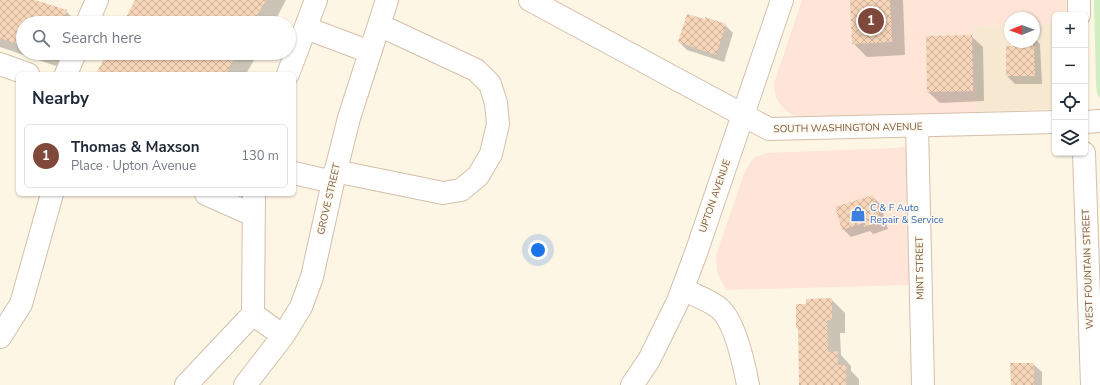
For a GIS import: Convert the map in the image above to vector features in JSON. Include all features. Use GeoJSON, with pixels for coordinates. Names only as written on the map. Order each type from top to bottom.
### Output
{"type":"FeatureCollection","features":[{"type":"Feature","properties":{"kind":"street"},"geometry":{"type":"LineString","coordinates":[[90,16],[97,0]]}},
{"type":"Feature","properties":{"kind":"street"},"geometry":{"type":"LineString","coordinates":[[296,54],[316,0]]}},
{"type":"Feature","properties":{"kind":"street","name":"GROVE STREET"},"geometry":{"type":"LineString","coordinates":[[245,385],[283,336],[301,307],[312,277],[334,177],[349,118],[387,0]]}},
{"type":"Feature","properties":{"kind":"street","name":"SOUTH WASHINGTON AVENUE"},"geometry":{"type":"LineString","coordinates":[[530,0],[769,130],[1052,122]]}},
{"type":"Feature","properties":{"kind":"street","name":"UPTON AVENUE"},"geometry":{"type":"LineString","coordinates":[[632,385],[649,360],[672,316],[683,289],[782,0]]}},
{"type":"Feature","properties":{"kind":"street"},"geometry":{"type":"LineString","coordinates":[[1079,0],[1079,12]]}},
{"type":"Feature","properties":{"kind":"street"},"geometry":{"type":"LineString","coordinates":[[296,173],[334,177],[443,193],[461,190],[478,176],[491,154],[498,124],[496,103],[490,84],[476,70],[379,25]]}},
{"type":"Feature","properties":{"kind":"street"},"geometry":{"type":"LineString","coordinates":[[306,28],[370,52]]}},
{"type":"Feature","properties":{"kind":"street"},"geometry":{"type":"LineString","coordinates":[[67,72],[72,60]]}},
{"type":"Feature","properties":{"kind":"street"},"geometry":{"type":"LineString","coordinates":[[289,72],[293,60]]}},
{"type":"Feature","properties":{"kind":"street"},"geometry":{"type":"LineString","coordinates":[[0,64],[22,72]]}},
{"type":"Feature","properties":{"kind":"street"},"geometry":{"type":"LineString","coordinates":[[1088,122],[1100,121]]}},
{"type":"Feature","properties":{"kind":"street","name":"MINT STREET"},"geometry":{"type":"LineString","coordinates":[[917,126],[923,385]]}},
{"type":"Feature","properties":{"kind":"street","name":"WEST FOUNTAIN STREET"},"geometry":{"type":"LineString","coordinates":[[1084,156],[1092,385]]}},
{"type":"Feature","properties":{"kind":"street"},"geometry":{"type":"LineString","coordinates":[[0,337],[22,304],[51,196]]}},
{"type":"Feature","properties":{"kind":"street"},"geometry":{"type":"LineString","coordinates":[[210,196],[253,215]]}},
{"type":"Feature","properties":{"kind":"street"},"geometry":{"type":"LineString","coordinates":[[186,385],[253,314],[254,196]]}},
{"type":"Feature","properties":{"kind":"street"},"geometry":{"type":"LineString","coordinates":[[683,289],[718,307],[726,316],[736,337],[748,385]]}},
{"type":"Feature","properties":{"kind":"street"},"geometry":{"type":"LineString","coordinates":[[253,314],[283,336]]}},
{"type":"Feature","properties":{"kind":"shaded area"},"geometry":{"type":"Polygon","coordinates":[[[802,0],[1066,0],[1066,12],[1052,12],[1052,23],[1040,24],[1040,12],[1004,12],[1004,25],[974,26],[976,112],[804,118],[792,115],[782,107],[776,98],[774,83],[802,0]]]}},
{"type":"Feature","properties":{"kind":"shaded area"},"geometry":{"type":"Polygon","coordinates":[[[1052,23],[1052,109],[976,112],[974,26],[1004,25],[1004,48],[1040,48],[1040,24],[1052,23]]]}},
{"type":"Feature","properties":{"kind":"shaded area"},"geometry":{"type":"Polygon","coordinates":[[[910,146],[913,285],[726,290],[717,272],[716,255],[745,171],[755,157],[766,153],[897,148],[910,146]]]}},
{"type":"Feature","properties":{"kind":"green space"},"geometry":{"type":"Polygon","coordinates":[[[1094,0],[1100,0],[1100,98],[1097,93],[1096,84],[1094,0]]]}},
{"type":"Feature","properties":{"kind":"building"},"geometry":{"type":"Polygon","coordinates":[[[0,0],[35,0],[67,10],[65,16],[16,16],[16,44],[0,38],[0,0]]]}},
{"type":"Feature","properties":{"kind":"building"},"geometry":{"type":"Polygon","coordinates":[[[135,0],[266,0],[257,16],[127,16],[135,0]]]}},
{"type":"Feature","properties":{"kind":"building"},"geometry":{"type":"Polygon","coordinates":[[[850,0],[890,0],[892,42],[852,44],[850,0]]]}},
{"type":"Feature","properties":{"kind":"building"},"geometry":{"type":"Polygon","coordinates":[[[687,14],[705,19],[705,17],[726,24],[716,55],[678,42],[687,14]]]}},
{"type":"Feature","properties":{"kind":"building"},"geometry":{"type":"Polygon","coordinates":[[[972,35],[973,91],[927,92],[926,36],[972,35]]]}},
{"type":"Feature","properties":{"kind":"building"},"geometry":{"type":"Polygon","coordinates":[[[1006,48],[1034,48],[1035,76],[1006,76],[1006,48]]]}},
{"type":"Feature","properties":{"kind":"building"},"geometry":{"type":"Polygon","coordinates":[[[103,60],[233,60],[227,72],[97,72],[103,60]]]}},
{"type":"Feature","properties":{"kind":"building","name":"C & F Auto Repair & Service"},"geometry":{"type":"Polygon","coordinates":[[[873,195],[881,221],[864,227],[863,223],[842,230],[835,207],[873,195]]]}},
{"type":"Feature","properties":{"kind":"building"},"geometry":{"type":"Polygon","coordinates":[[[832,298],[832,320],[827,320],[828,352],[838,351],[838,365],[846,365],[846,385],[799,385],[796,304],[806,304],[806,299],[832,298]]]}},
{"type":"Feature","properties":{"kind":"building"},"geometry":{"type":"Polygon","coordinates":[[[1010,363],[1034,363],[1034,385],[1011,385],[1010,363]]]}},
{"type":"Feature","properties":{"kind":"place","name":"Thomas & Maxson"},"geometry":{"type":"Point","coordinates":[871,21]}},
{"type":"Feature","properties":{"kind":"place","name":"C & F Auto Repair & Service"},"geometry":{"type":"Point","coordinates":[858,214]}}]}
